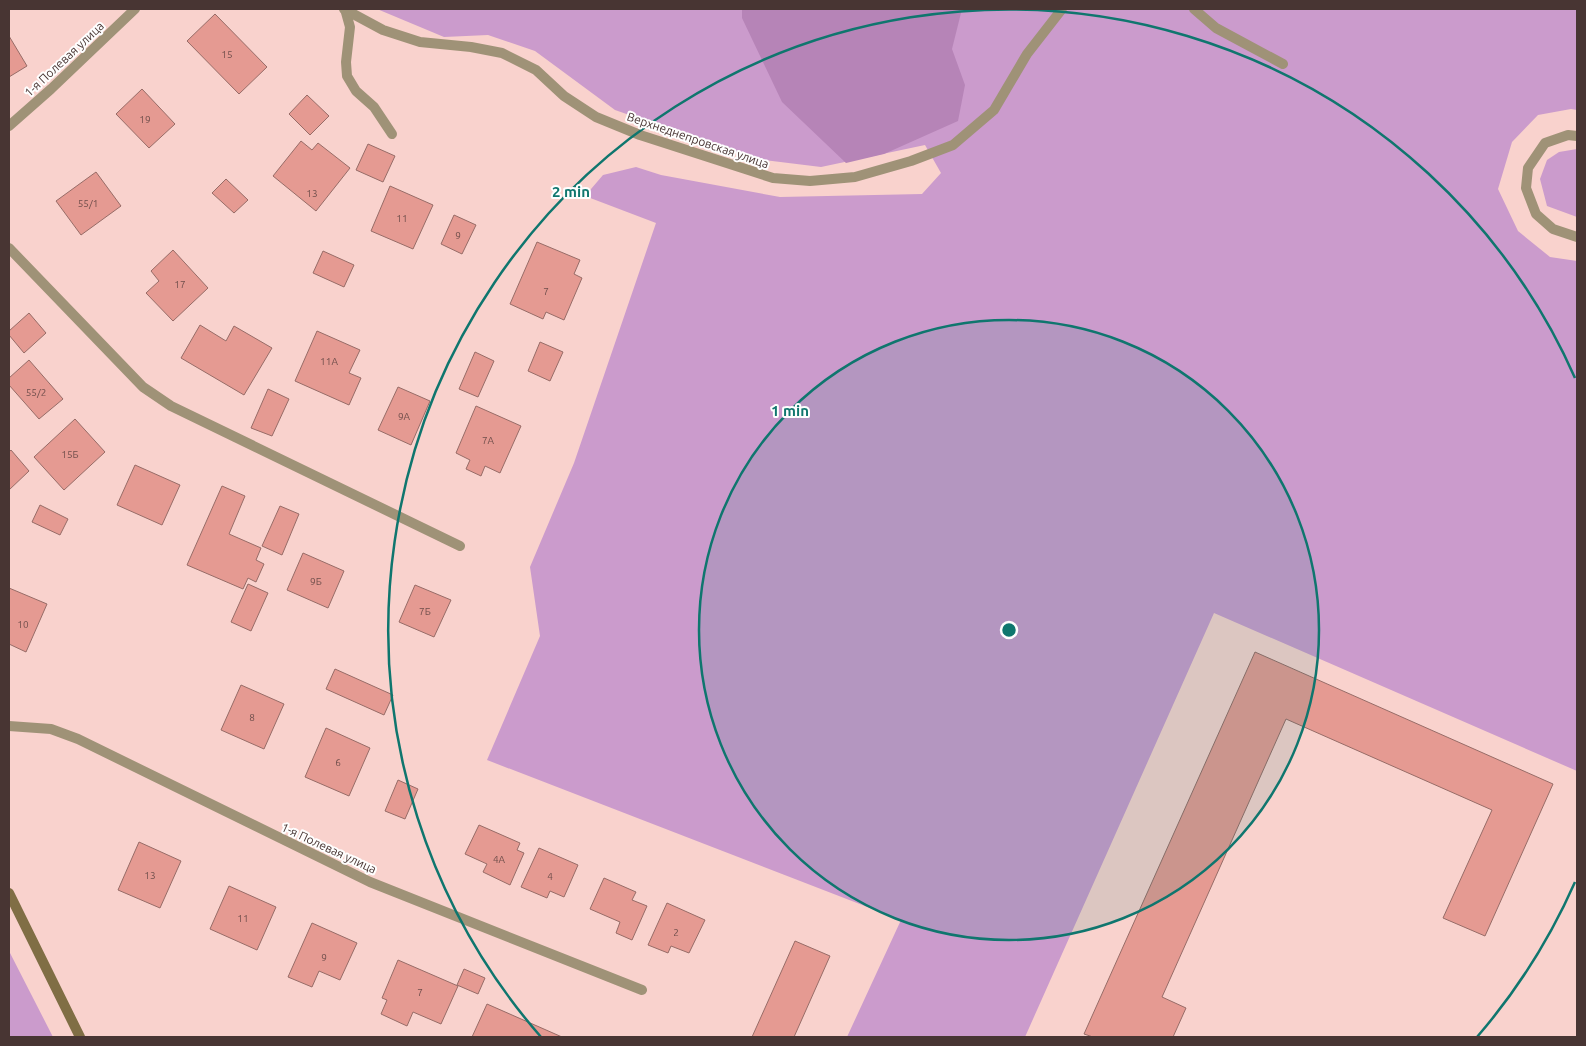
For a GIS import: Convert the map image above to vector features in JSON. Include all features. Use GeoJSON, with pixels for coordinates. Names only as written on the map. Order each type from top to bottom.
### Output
{"type":"FeatureCollection","features":[{"type":"Feature","properties":{"kind":"main road"},"geometry":{"type":"LineString","coordinates":[[9,893],[80,1037]]}},
{"type":"Feature","properties":{"kind":"street","name":"1-я Полевая улица"},"geometry":{"type":"LineString","coordinates":[[9,126],[51,90],[135,9]]}},
{"type":"Feature","properties":{"kind":"street","name":"Верхнеднепровская улица"},"geometry":{"type":"LineString","coordinates":[[344,9],[383,30],[420,42],[471,47],[502,53],[536,70],[564,96],[596,117],[640,135],[773,178],[810,181],[855,177],[912,161],[953,145],[994,110],[1027,54],[1062,9]]}},
{"type":"Feature","properties":{"kind":"street"},"geometry":{"type":"LineString","coordinates":[[344,9],[350,27],[346,62],[347,76],[356,91],[374,107],[392,134]]}},
{"type":"Feature","properties":{"kind":"street"},"geometry":{"type":"LineString","coordinates":[[1194,9],[1216,28],[1283,64]]}},
{"type":"Feature","properties":{"kind":"street"},"geometry":{"type":"LineString","coordinates":[[1577,136],[1568,135],[1545,143],[1528,168],[1526,188],[1536,214],[1553,229],[1577,237]]}},
{"type":"Feature","properties":{"kind":"street"},"geometry":{"type":"LineString","coordinates":[[9,248],[143,386],[171,406],[460,546]]}},
{"type":"Feature","properties":{"kind":"street","name":"1-я Полевая улица"},"geometry":{"type":"LineString","coordinates":[[9,726],[51,729],[78,739],[370,882],[642,990]]}},
{"type":"Feature","properties":{"kind":"shaded area"},"geometry":{"type":"Polygon","coordinates":[[[377,9],[1577,9],[1577,110],[1571,109],[1538,115],[1512,142],[1498,189],[1518,231],[1550,257],[1577,261],[1577,771],[1214,613],[1025,1037],[847,1037],[901,920],[487,760],[540,636],[530,567],[574,463],[656,223],[585,196],[603,175],[636,167],[661,175],[780,197],[922,194],[941,173],[925,145],[821,167],[756,159],[615,110],[535,51],[488,35],[444,37],[377,9]]]}},
{"type":"Feature","properties":{"kind":"shaded area"},"geometry":{"type":"Polygon","coordinates":[[[742,9],[962,9],[952,49],[965,85],[958,121],[884,154],[846,163],[782,102],[742,18],[742,9]]]}},
{"type":"Feature","properties":{"kind":"shaded area"},"geometry":{"type":"Polygon","coordinates":[[[1577,149],[1577,217],[1547,206],[1540,179],[1547,160],[1559,152],[1577,149]]]}},
{"type":"Feature","properties":{"kind":"shaded area"},"geometry":{"type":"Polygon","coordinates":[[[9,951],[53,1037],[9,1037],[9,951]]]}},
{"type":"Feature","properties":{"kind":"building"},"geometry":{"type":"Polygon","coordinates":[[[215,14],[267,67],[239,94],[187,41],[215,14]]]}},
{"type":"Feature","properties":{"kind":"building"},"geometry":{"type":"Polygon","coordinates":[[[9,36],[27,66],[9,77],[9,36]]]}},
{"type":"Feature","properties":{"kind":"building"},"geometry":{"type":"Polygon","coordinates":[[[142,89],[175,124],[149,148],[116,114],[142,89]]]}},
{"type":"Feature","properties":{"kind":"building"},"geometry":{"type":"Polygon","coordinates":[[[307,95],[329,116],[310,135],[289,114],[307,95]]]}},
{"type":"Feature","properties":{"kind":"building"},"geometry":{"type":"Polygon","coordinates":[[[301,141],[312,150],[318,143],[350,168],[316,211],[273,176],[301,141]]]}},
{"type":"Feature","properties":{"kind":"building"},"geometry":{"type":"Polygon","coordinates":[[[368,144],[395,156],[383,182],[356,170],[368,144]]]}},
{"type":"Feature","properties":{"kind":"building"},"geometry":{"type":"Polygon","coordinates":[[[96,172],[121,206],[81,235],[56,201],[96,172]]]}},
{"type":"Feature","properties":{"kind":"building"},"geometry":{"type":"Polygon","coordinates":[[[226,179],[248,200],[234,213],[212,193],[226,179]]]}},
{"type":"Feature","properties":{"kind":"building"},"geometry":{"type":"Polygon","coordinates":[[[390,186],[433,205],[413,249],[371,231],[390,186]]]}},
{"type":"Feature","properties":{"kind":"building"},"geometry":{"type":"Polygon","coordinates":[[[454,215],[476,225],[462,254],[441,244],[454,215]]]}},
{"type":"Feature","properties":{"kind":"building"},"geometry":{"type":"Polygon","coordinates":[[[537,242],[580,260],[574,274],[582,278],[564,320],[546,312],[543,319],[510,304],[537,242]]]}},
{"type":"Feature","properties":{"kind":"building"},"geometry":{"type":"Polygon","coordinates":[[[173,250],[208,288],[173,321],[146,293],[159,281],[151,271],[173,250]]]}},
{"type":"Feature","properties":{"kind":"building"},"geometry":{"type":"Polygon","coordinates":[[[323,251],[354,265],[344,287],[313,273],[323,251]]]}},
{"type":"Feature","properties":{"kind":"building"},"geometry":{"type":"Polygon","coordinates":[[[29,313],[46,333],[24,353],[9,335],[9,331],[29,313]]]}},
{"type":"Feature","properties":{"kind":"building"},"geometry":{"type":"Polygon","coordinates":[[[200,325],[226,341],[234,326],[272,348],[244,395],[181,358],[200,325]]]}},
{"type":"Feature","properties":{"kind":"building"},"geometry":{"type":"Polygon","coordinates":[[[317,331],[360,350],[349,373],[361,378],[349,405],[295,381],[317,331]]]}},
{"type":"Feature","properties":{"kind":"building"},"geometry":{"type":"Polygon","coordinates":[[[540,342],[563,352],[550,381],[528,371],[540,342]]]}},
{"type":"Feature","properties":{"kind":"building"},"geometry":{"type":"Polygon","coordinates":[[[475,352],[494,361],[478,397],[459,389],[475,352]]]}},
{"type":"Feature","properties":{"kind":"building"},"geometry":{"type":"Polygon","coordinates":[[[29,360],[63,399],[39,419],[9,385],[9,378],[29,360]]]}},
{"type":"Feature","properties":{"kind":"building"},"geometry":{"type":"Polygon","coordinates":[[[398,387],[430,401],[411,445],[378,430],[398,387]]]}},
{"type":"Feature","properties":{"kind":"building"},"geometry":{"type":"Polygon","coordinates":[[[268,389],[289,399],[272,436],[251,428],[268,389]]]}},
{"type":"Feature","properties":{"kind":"building"},"geometry":{"type":"Polygon","coordinates":[[[476,406],[521,426],[500,473],[485,466],[481,476],[466,469],[470,460],[456,453],[476,406]]]}},
{"type":"Feature","properties":{"kind":"building"},"geometry":{"type":"Polygon","coordinates":[[[75,419],[105,452],[64,490],[34,457],[75,419]]]}},
{"type":"Feature","properties":{"kind":"building"},"geometry":{"type":"Polygon","coordinates":[[[11,450],[29,471],[9,490],[9,452],[11,450]]]}},
{"type":"Feature","properties":{"kind":"building"},"geometry":{"type":"Polygon","coordinates":[[[135,465],[180,485],[162,525],[117,505],[135,465]]]}},
{"type":"Feature","properties":{"kind":"building"},"geometry":{"type":"Polygon","coordinates":[[[222,486],[245,496],[229,534],[261,548],[256,560],[264,564],[256,582],[248,578],[243,589],[187,565],[222,486]]]}},
{"type":"Feature","properties":{"kind":"building"},"geometry":{"type":"Polygon","coordinates":[[[40,505],[68,519],[60,535],[32,522],[40,505]]]}},
{"type":"Feature","properties":{"kind":"building"},"geometry":{"type":"Polygon","coordinates":[[[280,506],[299,514],[282,555],[262,546],[280,506]]]}},
{"type":"Feature","properties":{"kind":"building"},"geometry":{"type":"Polygon","coordinates":[[[303,553],[344,571],[328,608],[287,590],[303,553]]]}},
{"type":"Feature","properties":{"kind":"building"},"geometry":{"type":"Polygon","coordinates":[[[248,584],[268,593],[251,631],[231,622],[248,584]]]}},
{"type":"Feature","properties":{"kind":"building"},"geometry":{"type":"Polygon","coordinates":[[[415,585],[451,600],[434,637],[399,622],[415,585]]]}},
{"type":"Feature","properties":{"kind":"building"},"geometry":{"type":"Polygon","coordinates":[[[9,588],[47,604],[26,652],[9,644],[9,588]]]}},
{"type":"Feature","properties":{"kind":"building"},"geometry":{"type":"Polygon","coordinates":[[[1255,652],[1553,784],[1485,936],[1443,918],[1492,810],[1286,719],[1162,997],[1186,1008],[1173,1037],[1093,1037],[1084,1034],[1255,652]]]}},
{"type":"Feature","properties":{"kind":"building"},"geometry":{"type":"Polygon","coordinates":[[[335,669],[393,695],[384,715],[326,689],[335,669]]]}},
{"type":"Feature","properties":{"kind":"building"},"geometry":{"type":"Polygon","coordinates":[[[241,685],[284,704],[264,749],[221,730],[241,685]]]}},
{"type":"Feature","properties":{"kind":"building"},"geometry":{"type":"Polygon","coordinates":[[[326,728],[370,748],[349,796],[305,777],[326,728]]]}},
{"type":"Feature","properties":{"kind":"building"},"geometry":{"type":"Polygon","coordinates":[[[398,780],[418,789],[405,819],[385,811],[398,780]]]}},
{"type":"Feature","properties":{"kind":"building"},"geometry":{"type":"Polygon","coordinates":[[[479,825],[520,843],[517,850],[524,853],[510,885],[483,872],[487,864],[465,854],[479,825]]]}},
{"type":"Feature","properties":{"kind":"building"},"geometry":{"type":"Polygon","coordinates":[[[139,842],[181,861],[160,908],[118,890],[139,842]]]}},
{"type":"Feature","properties":{"kind":"building"},"geometry":{"type":"Polygon","coordinates":[[[539,848],[578,865],[564,897],[550,891],[547,898],[521,887],[539,848]]]}},
{"type":"Feature","properties":{"kind":"building"},"geometry":{"type":"Polygon","coordinates":[[[604,878],[636,892],[632,900],[647,906],[632,940],[616,933],[620,922],[590,909],[604,878]]]}},
{"type":"Feature","properties":{"kind":"building"},"geometry":{"type":"Polygon","coordinates":[[[229,886],[276,907],[257,950],[210,929],[229,886]]]}},
{"type":"Feature","properties":{"kind":"building"},"geometry":{"type":"Polygon","coordinates":[[[667,903],[705,920],[689,953],[671,946],[668,953],[648,945],[667,903]]]}},
{"type":"Feature","properties":{"kind":"building"},"geometry":{"type":"Polygon","coordinates":[[[312,923],[357,943],[340,980],[319,971],[312,987],[288,977],[312,923]]]}},
{"type":"Feature","properties":{"kind":"building"},"geometry":{"type":"Polygon","coordinates":[[[795,941],[830,956],[794,1037],[752,1037],[795,941]]]}},
{"type":"Feature","properties":{"kind":"building"},"geometry":{"type":"Polygon","coordinates":[[[398,960],[458,986],[441,1024],[413,1012],[407,1026],[381,1014],[387,1000],[382,998],[398,960]]]}},
{"type":"Feature","properties":{"kind":"building"},"geometry":{"type":"Polygon","coordinates":[[[464,969],[485,978],[478,994],[457,985],[464,969]]]}},
{"type":"Feature","properties":{"kind":"building"},"geometry":{"type":"Polygon","coordinates":[[[487,1004],[562,1037],[472,1037],[487,1004]]]}}]}
